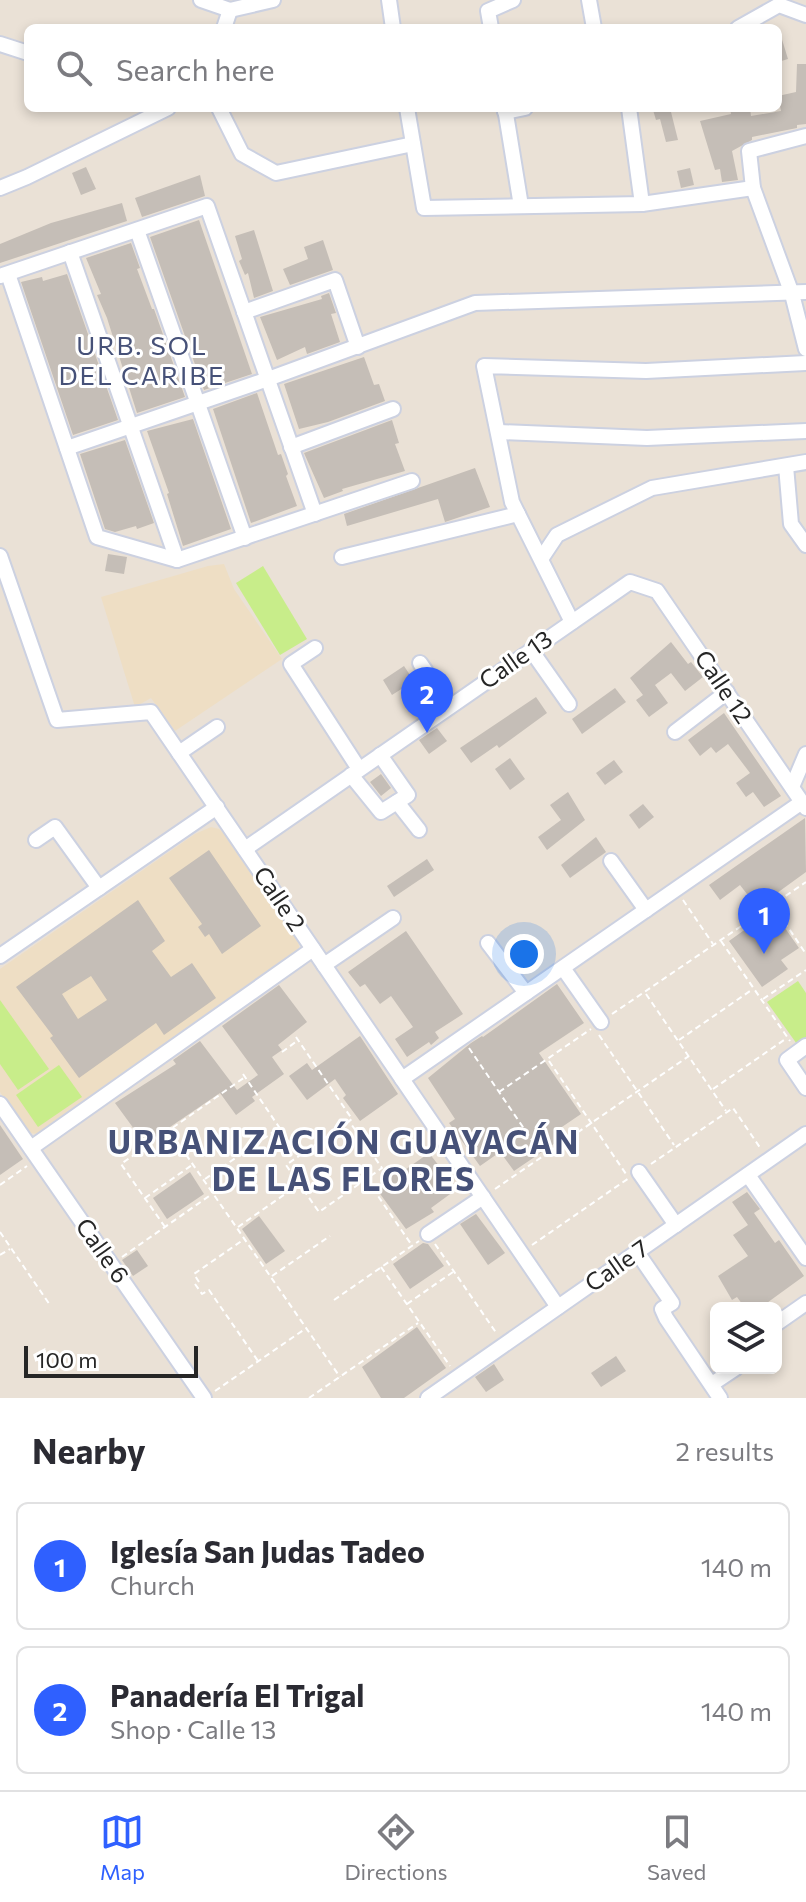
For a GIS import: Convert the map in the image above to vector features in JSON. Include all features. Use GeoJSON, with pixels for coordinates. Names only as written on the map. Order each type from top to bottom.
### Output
{"type":"FeatureCollection","features":[{"type":"Feature","properties":{"kind":"street"},"geometry":{"type":"LineString","coordinates":[[201,0],[230,10],[271,0]]}},
{"type":"Feature","properties":{"kind":"street"},"geometry":{"type":"LineString","coordinates":[[389,0],[392,24]]}},
{"type":"Feature","properties":{"kind":"street"},"geometry":{"type":"LineString","coordinates":[[490,24],[488,11],[513,0]]}},
{"type":"Feature","properties":{"kind":"street"},"geometry":{"type":"LineString","coordinates":[[589,0],[593,24]]}},
{"type":"Feature","properties":{"kind":"street"},"geometry":{"type":"LineString","coordinates":[[745,24],[779,5],[806,15]]}},
{"type":"Feature","properties":{"kind":"street"},"geometry":{"type":"LineString","coordinates":[[225,24],[230,10]]}},
{"type":"Feature","properties":{"kind":"street"},"geometry":{"type":"LineString","coordinates":[[0,44],[24,52]]}},
{"type":"Feature","properties":{"kind":"street"},"geometry":{"type":"LineString","coordinates":[[0,188],[160,112]]}},
{"type":"Feature","properties":{"kind":"street"},"geometry":{"type":"LineString","coordinates":[[221,112],[242,154],[276,173],[413,144]]}},
{"type":"Feature","properties":{"kind":"street"},"geometry":{"type":"LineString","coordinates":[[408,112],[424,208],[642,204],[753,188]]}},
{"type":"Feature","properties":{"kind":"street"},"geometry":{"type":"LineString","coordinates":[[505,112],[521,206]]}},
{"type":"Feature","properties":{"kind":"street"},"geometry":{"type":"LineString","coordinates":[[630,112],[642,204]]}},
{"type":"Feature","properties":{"kind":"street"},"geometry":{"type":"LineString","coordinates":[[806,136],[749,151],[753,188],[799,293],[806,349]]}},
{"type":"Feature","properties":{"kind":"street"},"geometry":{"type":"LineString","coordinates":[[315,514],[207,206],[4,275],[97,537],[177,560],[245,538],[412,481]]}},
{"type":"Feature","properties":{"kind":"street"},"geometry":{"type":"LineString","coordinates":[[137,230],[245,538]]}},
{"type":"Feature","properties":{"kind":"street"},"geometry":{"type":"LineString","coordinates":[[70,252],[177,560]]}},
{"type":"Feature","properties":{"kind":"street"},"geometry":{"type":"LineString","coordinates":[[244,312],[335,280],[358,347]]}},
{"type":"Feature","properties":{"kind":"street"},"geometry":{"type":"LineString","coordinates":[[67,448],[475,303],[799,293]]}},
{"type":"Feature","properties":{"kind":"street"},"geometry":{"type":"LineString","coordinates":[[572,622],[512,502],[484,366],[646,371],[806,363]]}},
{"type":"Feature","properties":{"kind":"street"},"geometry":{"type":"LineString","coordinates":[[291,447],[393,409]]}},
{"type":"Feature","properties":{"kind":"street"},"geometry":{"type":"LineString","coordinates":[[499,432],[647,438],[806,431]]}},
{"type":"Feature","properties":{"kind":"street"},"geometry":{"type":"LineString","coordinates":[[541,559],[557,535],[652,488],[806,462]]}},
{"type":"Feature","properties":{"kind":"street"},"geometry":{"type":"LineString","coordinates":[[786,466],[791,524],[806,545]]}},
{"type":"Feature","properties":{"kind":"street"},"geometry":{"type":"LineString","coordinates":[[342,557],[518,514]]}},
{"type":"Feature","properties":{"kind":"street","name":"Calle 2"},"geometry":{"type":"LineString","coordinates":[[0,556],[57,720],[151,712],[558,1307]]}},
{"type":"Feature","properties":{"kind":"street","name":"Calle 13"},"geometry":{"type":"LineString","coordinates":[[245,849],[630,582]]}},
{"type":"Feature","properties":{"kind":"street","name":"Calle 12"},"geometry":{"type":"LineString","coordinates":[[630,582],[657,591],[804,805]]}},
{"type":"Feature","properties":{"kind":"street"},"geometry":{"type":"LineString","coordinates":[[315,648],[291,664],[381,812],[408,795],[380,755]]}},
{"type":"Feature","properties":{"kind":"street"},"geometry":{"type":"LineString","coordinates":[[531,650],[569,704]]}},
{"type":"Feature","properties":{"kind":"street"},"geometry":{"type":"LineString","coordinates":[[420,663],[450,706]]}},
{"type":"Feature","properties":{"kind":"street"},"geometry":{"type":"LineString","coordinates":[[675,732],[727,692]]}},
{"type":"Feature","properties":{"kind":"street"},"geometry":{"type":"LineString","coordinates":[[179,753],[217,727]]}},
{"type":"Feature","properties":{"kind":"street"},"geometry":{"type":"LineString","coordinates":[[792,787],[806,754]]}},
{"type":"Feature","properties":{"kind":"street"},"geometry":{"type":"LineString","coordinates":[[397,802],[419,830]]}},
{"type":"Feature","properties":{"kind":"street"},"geometry":{"type":"LineString","coordinates":[[402,1079],[676,889],[804,805]]}},
{"type":"Feature","properties":{"kind":"street"},"geometry":{"type":"LineString","coordinates":[[0,956],[217,807]]}},
{"type":"Feature","properties":{"kind":"street"},"geometry":{"type":"LineString","coordinates":[[36,840],[55,827],[99,888]]}},
{"type":"Feature","properties":{"kind":"street"},"geometry":{"type":"LineString","coordinates":[[611,861],[646,910]]}},
{"type":"Feature","properties":{"kind":"street"},"geometry":{"type":"LineString","coordinates":[[324,965],[393,918]]}},
{"type":"Feature","properties":{"kind":"street"},"geometry":{"type":"LineString","coordinates":[[488,943],[526,993]]}},
{"type":"Feature","properties":{"kind":"street"},"geometry":{"type":"LineString","coordinates":[[34,1154],[313,949]]}},
{"type":"Feature","properties":{"kind":"street"},"geometry":{"type":"LineString","coordinates":[[563,968],[601,1022]]}},
{"type":"Feature","properties":{"kind":"street"},"geometry":{"type":"LineString","coordinates":[[802,1049],[787,1060],[806,1088]]}},
{"type":"Feature","properties":{"kind":"street","name":"Calle 6"},"geometry":{"type":"LineString","coordinates":[[1,1108],[205,1398]]}},
{"type":"Feature","properties":{"kind":"street","name":"Calle 7"},"geometry":{"type":"LineString","coordinates":[[428,1398],[806,1134]]}},
{"type":"Feature","properties":{"kind":"street"},"geometry":{"type":"LineString","coordinates":[[639,1172],[676,1225]]}},
{"type":"Feature","properties":{"kind":"street"},"geometry":{"type":"LineString","coordinates":[[748,1175],[806,1258]]}},
{"type":"Feature","properties":{"kind":"street"},"geometry":{"type":"LineString","coordinates":[[428,1234],[483,1197]]}},
{"type":"Feature","properties":{"kind":"street"},"geometry":{"type":"LineString","coordinates":[[637,1252],[672,1303],[662,1309],[666,1318],[720,1398]]}},
{"type":"Feature","properties":{"kind":"street"},"geometry":{"type":"LineString","coordinates":[[782,1320],[806,1303]]}},
{"type":"Feature","properties":{"kind":"street"},"geometry":{"type":"LineString","coordinates":[[712,1384],[727,1374]]}},
{"type":"Feature","properties":{"kind":"path"},"geometry":{"type":"LineString","coordinates":[[601,1022],[806,882]]}},
{"type":"Feature","properties":{"kind":"path"},"geometry":{"type":"LineString","coordinates":[[676,889],[714,945]]}},
{"type":"Feature","properties":{"kind":"path"},"geometry":{"type":"LineString","coordinates":[[772,905],[806,954]]}},
{"type":"Feature","properties":{"kind":"path"},"geometry":{"type":"LineString","coordinates":[[721,940],[788,1038],[802,1049]]}},
{"type":"Feature","properties":{"kind":"path"},"geometry":{"type":"LineString","coordinates":[[762,1000],[806,970]]}},
{"type":"Feature","properties":{"kind":"path"},"geometry":{"type":"LineString","coordinates":[[678,1041],[754,989]]}},
{"type":"Feature","properties":{"kind":"path"},"geometry":{"type":"LineString","coordinates":[[645,992],[727,1112]]}},
{"type":"Feature","properties":{"kind":"path"},"geometry":{"type":"LineString","coordinates":[[499,1092],[594,1027],[675,1147]]}},
{"type":"Feature","properties":{"kind":"path"},"geometry":{"type":"LineString","coordinates":[[462,1038],[543,1156]]}},
{"type":"Feature","properties":{"kind":"path"},"geometry":{"type":"LineString","coordinates":[[712,1090],[788,1038]]}},
{"type":"Feature","properties":{"kind":"path"},"geometry":{"type":"LineString","coordinates":[[282,1052],[297,1039],[352,1119],[349,1121],[286,1165],[319,1212],[382,1168],[349,1121]]}},
{"type":"Feature","properties":{"kind":"path"},"geometry":{"type":"LineString","coordinates":[[483,1197],[689,1056]]}},
{"type":"Feature","properties":{"kind":"path"},"geometry":{"type":"LineString","coordinates":[[521,1253],[629,1178],[547,1059]]}},
{"type":"Feature","properties":{"kind":"path"},"geometry":{"type":"LineString","coordinates":[[165,1227],[121,1164],[244,1076],[299,1156]]}},
{"type":"Feature","properties":{"kind":"path"},"geometry":{"type":"LineString","coordinates":[[639,1172],[733,1108],[769,1160]]}},
{"type":"Feature","properties":{"kind":"path"},"geometry":{"type":"LineString","coordinates":[[204,1180],[280,1128]]}},
{"type":"Feature","properties":{"kind":"path"},"geometry":{"type":"LineString","coordinates":[[169,1130],[340,1377]]}},
{"type":"Feature","properties":{"kind":"path"},"geometry":{"type":"LineString","coordinates":[[0,1185],[34,1154]]}},
{"type":"Feature","properties":{"kind":"path"},"geometry":{"type":"LineString","coordinates":[[145,1198],[193,1164]]}},
{"type":"Feature","properties":{"kind":"path"},"geometry":{"type":"LineString","coordinates":[[366,1179],[412,1245]]}},
{"type":"Feature","properties":{"kind":"path"},"geometry":{"type":"LineString","coordinates":[[237,1228],[299,1185]]}},
{"type":"Feature","properties":{"kind":"path"},"geometry":{"type":"LineString","coordinates":[[111,1264],[213,1194]]}},
{"type":"Feature","properties":{"kind":"path"},"geometry":{"type":"LineString","coordinates":[[0,1232],[50,1305]]}},
{"type":"Feature","properties":{"kind":"path"},"geometry":{"type":"LineString","coordinates":[[334,1300],[428,1234],[505,1344]]}},
{"type":"Feature","properties":{"kind":"path"},"geometry":{"type":"LineString","coordinates":[[271,1277],[330,1236]]}},
{"type":"Feature","properties":{"kind":"path"},"geometry":{"type":"LineString","coordinates":[[244,1239],[194,1274],[202,1294],[209,1290],[259,1361]]}},
{"type":"Feature","properties":{"kind":"path"},"geometry":{"type":"LineString","coordinates":[[0,1255],[11,1248]]}},
{"type":"Feature","properties":{"kind":"path"},"geometry":{"type":"LineString","coordinates":[[381,1267],[457,1377]]}},
{"type":"Feature","properties":{"kind":"path"},"geometry":{"type":"LineString","coordinates":[[407,1304],[454,1271]]}},
{"type":"Feature","properties":{"kind":"path"},"geometry":{"type":"LineString","coordinates":[[309,1398],[419,1322]]}},
{"type":"Feature","properties":{"kind":"path"},"geometry":{"type":"LineString","coordinates":[[205,1398],[306,1328]]}},
{"type":"Feature","properties":{"kind":"shaded area"},"geometry":{"type":"Polygon","coordinates":[[[224,564],[234,589],[282,659],[175,731],[151,698],[135,707],[101,597],[224,564]]]}},
{"type":"Feature","properties":{"kind":"shaded area"},"geometry":{"type":"Polygon","coordinates":[[[211,827],[225,834],[298,940],[300,953],[40,1134],[28,1133],[0,1092],[0,969],[195,834],[211,827]]]}},
{"type":"Feature","properties":{"kind":"green space"},"geometry":{"type":"Polygon","coordinates":[[[263,566],[307,639],[280,655],[236,583],[263,566]]]}},
{"type":"Feature","properties":{"kind":"green space"},"geometry":{"type":"Polygon","coordinates":[[[798,981],[806,993],[806,1042],[799,1047],[767,1002],[798,981]]]}},
{"type":"Feature","properties":{"kind":"green space"},"geometry":{"type":"Polygon","coordinates":[[[0,1000],[49,1069],[18,1090],[0,1064],[0,1000]]]}},
{"type":"Feature","properties":{"kind":"green space"},"geometry":{"type":"Polygon","coordinates":[[[59,1065],[82,1097],[38,1127],[16,1095],[59,1065]]]}},
{"type":"Feature","properties":{"kind":"building"},"geometry":{"type":"Polygon","coordinates":[[[782,40],[788,59],[782,61],[782,40]]]}},
{"type":"Feature","properties":{"kind":"building"},"geometry":{"type":"Polygon","coordinates":[[[797,64],[806,64],[806,124],[752,137],[752,140],[732,151],[738,180],[722,182],[720,169],[715,170],[700,121],[731,112],[750,112],[751,116],[782,112],[782,95],[796,92],[797,64]]]}},
{"type":"Feature","properties":{"kind":"building"},"geometry":{"type":"Polygon","coordinates":[[[654,112],[671,112],[678,140],[666,142],[660,119],[656,120],[654,112]]]}},
{"type":"Feature","properties":{"kind":"building"},"geometry":{"type":"Polygon","coordinates":[[[86,167],[96,189],[81,195],[72,173],[86,167]]]}},
{"type":"Feature","properties":{"kind":"building"},"geometry":{"type":"Polygon","coordinates":[[[690,168],[694,185],[681,188],[677,171],[690,168]]]}},
{"type":"Feature","properties":{"kind":"building"},"geometry":{"type":"Polygon","coordinates":[[[200,175],[205,196],[142,217],[135,198],[200,175]]]}},
{"type":"Feature","properties":{"kind":"building"},"geometry":{"type":"Polygon","coordinates":[[[122,203],[127,221],[0,263],[0,244],[51,223],[122,203]]]}},
{"type":"Feature","properties":{"kind":"building"},"geometry":{"type":"Polygon","coordinates":[[[199,220],[252,374],[204,390],[150,237],[199,220]]]}},
{"type":"Feature","properties":{"kind":"building"},"geometry":{"type":"Polygon","coordinates":[[[254,230],[273,291],[254,298],[248,273],[245,275],[239,261],[242,259],[235,236],[254,230]]]}},
{"type":"Feature","properties":{"kind":"building"},"geometry":{"type":"Polygon","coordinates":[[[323,240],[333,270],[290,285],[283,269],[308,259],[304,247],[323,240]]]}},
{"type":"Feature","properties":{"kind":"building"},"geometry":{"type":"Polygon","coordinates":[[[131,243],[140,268],[137,269],[185,397],[137,413],[97,295],[101,294],[86,258],[131,243]]]}},
{"type":"Feature","properties":{"kind":"building"},"geometry":{"type":"Polygon","coordinates":[[[67,274],[118,420],[73,435],[21,282],[42,277],[43,281],[67,274]]]}},
{"type":"Feature","properties":{"kind":"building"},"geometry":{"type":"Polygon","coordinates":[[[329,293],[336,313],[331,314],[340,342],[307,354],[305,347],[277,360],[260,317],[322,299],[321,296],[329,293]]]}},
{"type":"Feature","properties":{"kind":"building"},"geometry":{"type":"Polygon","coordinates":[[[364,357],[374,385],[379,384],[385,401],[299,429],[284,384],[364,357]]]}},
{"type":"Feature","properties":{"kind":"building"},"geometry":{"type":"Polygon","coordinates":[[[257,393],[297,506],[251,523],[213,409],[257,393]]]}},
{"type":"Feature","properties":{"kind":"building"},"geometry":{"type":"Polygon","coordinates":[[[193,419],[231,529],[183,546],[169,493],[147,431],[193,419]]]}},
{"type":"Feature","properties":{"kind":"building"},"geometry":{"type":"Polygon","coordinates":[[[392,420],[399,443],[395,444],[405,471],[342,489],[324,498],[304,453],[392,420]]]}},
{"type":"Feature","properties":{"kind":"building"},"geometry":{"type":"Polygon","coordinates":[[[125,440],[154,523],[115,532],[105,529],[80,454],[125,440]]]}},
{"type":"Feature","properties":{"kind":"building"},"geometry":{"type":"Polygon","coordinates":[[[475,468],[490,507],[445,522],[438,499],[347,526],[344,514],[475,468]]]}},
{"type":"Feature","properties":{"kind":"building"},"geometry":{"type":"Polygon","coordinates":[[[108,554],[127,557],[124,574],[105,571],[108,554]]]}},
{"type":"Feature","properties":{"kind":"building"},"geometry":{"type":"Polygon","coordinates":[[[671,642],[703,677],[685,691],[671,673],[655,685],[668,703],[649,717],[636,700],[643,695],[630,678],[671,642]]]}},
{"type":"Feature","properties":{"kind":"building"},"geometry":{"type":"Polygon","coordinates":[[[404,666],[414,681],[392,695],[383,680],[404,666]]]}},
{"type":"Feature","properties":{"kind":"building"},"geometry":{"type":"Polygon","coordinates":[[[425,688],[436,704],[431,708],[420,691],[425,688]]]}},
{"type":"Feature","properties":{"kind":"building"},"geometry":{"type":"Polygon","coordinates":[[[615,688],[626,702],[582,734],[572,719],[615,688]]]}},
{"type":"Feature","properties":{"kind":"building"},"geometry":{"type":"Polygon","coordinates":[[[536,697],[547,713],[499,748],[497,745],[471,763],[460,748],[536,697]]]}},
{"type":"Feature","properties":{"kind":"building"},"geometry":{"type":"Polygon","coordinates":[[[724,713],[781,796],[764,807],[753,792],[746,797],[736,783],[750,773],[728,744],[716,753],[711,747],[700,756],[688,740],[724,713]]]}},
{"type":"Feature","properties":{"kind":"building"},"geometry":{"type":"Polygon","coordinates":[[[437,728],[447,741],[429,754],[419,740],[437,728]]]}},
{"type":"Feature","properties":{"kind":"building"},"geometry":{"type":"Polygon","coordinates":[[[510,758],[525,779],[510,790],[495,769],[510,758]]]}},
{"type":"Feature","properties":{"kind":"building"},"geometry":{"type":"Polygon","coordinates":[[[614,760],[623,772],[605,785],[596,773],[614,760]]]}},
{"type":"Feature","properties":{"kind":"building"},"geometry":{"type":"Polygon","coordinates":[[[381,774],[391,788],[381,796],[370,782],[381,774]]]}},
{"type":"Feature","properties":{"kind":"building"},"geometry":{"type":"Polygon","coordinates":[[[568,792],[585,820],[547,850],[538,837],[561,820],[550,805],[568,792]]]}},
{"type":"Feature","properties":{"kind":"building"},"geometry":{"type":"Polygon","coordinates":[[[643,804],[654,817],[639,829],[629,815],[643,804]]]}},
{"type":"Feature","properties":{"kind":"building"},"geometry":{"type":"Polygon","coordinates":[[[805,818],[806,872],[766,901],[799,948],[781,960],[788,969],[762,987],[729,941],[764,916],[740,885],[720,900],[709,885],[805,818]]]}},
{"type":"Feature","properties":{"kind":"building"},"geometry":{"type":"Polygon","coordinates":[[[596,837],[606,852],[570,878],[561,865],[596,837]]]}},
{"type":"Feature","properties":{"kind":"building"},"geometry":{"type":"Polygon","coordinates":[[[209,850],[261,926],[222,954],[209,934],[205,937],[198,927],[202,924],[169,878],[209,850]]]}},
{"type":"Feature","properties":{"kind":"building"},"geometry":{"type":"Polygon","coordinates":[[[427,859],[434,870],[394,897],[387,886],[427,859]]]}},
{"type":"Feature","properties":{"kind":"building"},"geometry":{"type":"Polygon","coordinates":[[[138,900],[165,941],[152,951],[171,977],[192,963],[216,998],[164,1035],[156,1023],[79,1078],[50,1038],[53,1036],[16,987],[138,900]],[[91,976],[62,994],[78,1019],[107,1000],[91,976]]]}},
{"type":"Feature","properties":{"kind":"building"},"geometry":{"type":"Polygon","coordinates":[[[406,931],[463,1014],[435,1032],[439,1038],[431,1045],[429,1042],[407,1057],[395,1039],[413,1027],[391,996],[380,1004],[365,984],[360,987],[348,972],[406,931]]]}},
{"type":"Feature","properties":{"kind":"building"},"geometry":{"type":"Polygon","coordinates":[[[557,984],[584,1023],[539,1053],[581,1114],[559,1129],[564,1137],[514,1171],[500,1152],[480,1166],[449,1123],[455,1119],[428,1078],[471,1043],[557,984]]]}},
{"type":"Feature","properties":{"kind":"building"},"geometry":{"type":"Polygon","coordinates":[[[279,985],[307,1022],[278,1045],[282,1050],[272,1057],[284,1074],[252,1097],[255,1101],[236,1115],[220,1093],[145,1144],[115,1103],[176,1064],[173,1060],[200,1041],[237,1090],[258,1075],[222,1026],[279,985]]]}},
{"type":"Feature","properties":{"kind":"building"},"geometry":{"type":"Polygon","coordinates":[[[360,1036],[398,1094],[360,1121],[343,1098],[346,1095],[335,1079],[307,1100],[289,1076],[307,1063],[312,1070],[360,1036]]]}},
{"type":"Feature","properties":{"kind":"building"},"geometry":{"type":"Polygon","coordinates":[[[0,1125],[23,1159],[0,1175],[0,1125]]]}},
{"type":"Feature","properties":{"kind":"building"},"geometry":{"type":"Polygon","coordinates":[[[429,1153],[457,1189],[431,1208],[434,1212],[406,1229],[375,1187],[399,1168],[402,1172],[429,1153]]]}},
{"type":"Feature","properties":{"kind":"building"},"geometry":{"type":"Polygon","coordinates":[[[190,1172],[204,1194],[167,1219],[153,1198],[190,1172]]]}},
{"type":"Feature","properties":{"kind":"building"},"geometry":{"type":"Polygon","coordinates":[[[747,1192],[760,1209],[754,1213],[775,1243],[779,1240],[804,1276],[768,1302],[741,1302],[737,1297],[732,1300],[718,1276],[748,1256],[733,1235],[748,1225],[732,1202],[747,1192]]]}},
{"type":"Feature","properties":{"kind":"building"},"geometry":{"type":"Polygon","coordinates":[[[476,1214],[505,1253],[488,1265],[460,1224],[476,1214]]]}},
{"type":"Feature","properties":{"kind":"building"},"geometry":{"type":"Polygon","coordinates":[[[259,1216],[285,1251],[266,1264],[242,1229],[259,1216]]]}},
{"type":"Feature","properties":{"kind":"building"},"geometry":{"type":"Polygon","coordinates":[[[423,1243],[428,1244],[444,1266],[410,1289],[393,1264],[423,1243]]]}},
{"type":"Feature","properties":{"kind":"building"},"geometry":{"type":"Polygon","coordinates":[[[137,1250],[148,1266],[133,1276],[122,1260],[137,1250]]]}},
{"type":"Feature","properties":{"kind":"building"},"geometry":{"type":"Polygon","coordinates":[[[417,1327],[446,1368],[404,1398],[381,1398],[362,1367],[417,1327]]]}},
{"type":"Feature","properties":{"kind":"building"},"geometry":{"type":"Polygon","coordinates":[[[616,1356],[626,1371],[601,1387],[591,1373],[616,1356]]]}},
{"type":"Feature","properties":{"kind":"building"},"geometry":{"type":"Polygon","coordinates":[[[494,1364],[504,1380],[486,1392],[475,1377],[494,1364]]]}},
{"type":"Feature","properties":{"kind":"place","name":"Panadería El Trigal"},"geometry":{"type":"Point","coordinates":[427,733]}},
{"type":"Feature","properties":{"kind":"place","name":"Iglesía San Judas Tadeo"},"geometry":{"type":"Point","coordinates":[764,954]}},
{"type":"Feature","properties":{"kind":"district","name":"URB. SOL DEL CARIBE"},"geometry":{"type":"Point","coordinates":[142,361]}},
{"type":"Feature","properties":{"kind":"district","name":"URBANIZACIÓN GUAYACÁN DE LAS FLORES"},"geometry":{"type":"Point","coordinates":[344,1162]}}]}
